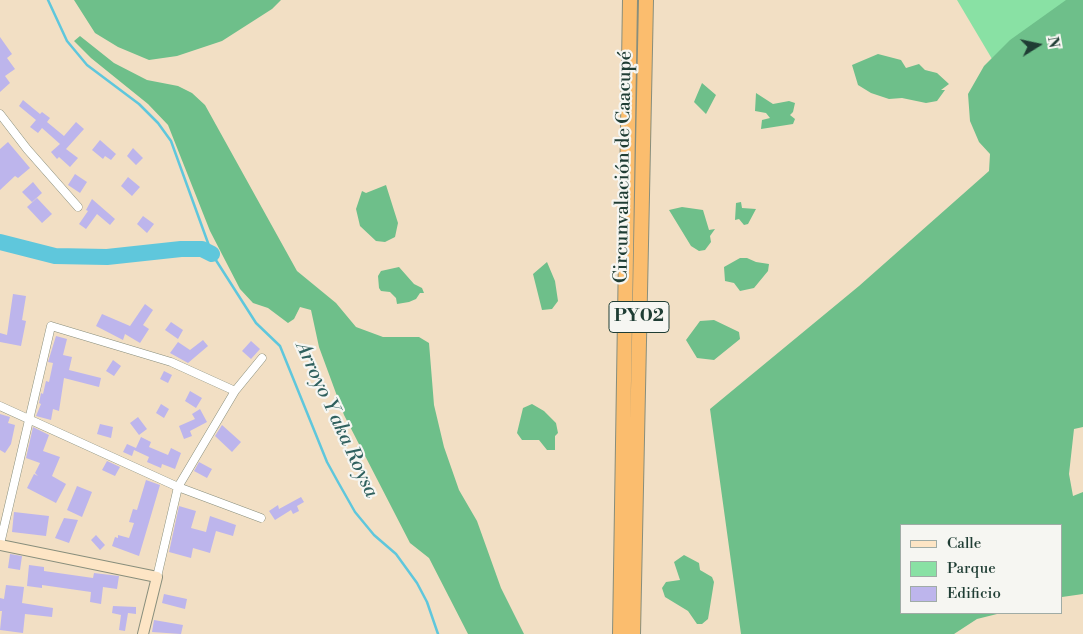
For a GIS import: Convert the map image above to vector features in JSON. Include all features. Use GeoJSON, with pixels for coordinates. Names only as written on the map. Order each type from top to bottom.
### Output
{"type":"FeatureCollection","features":[{"type":"Feature","properties":{"kind":"highway","name":"Circunvalación de Caacupé"},"geometry":{"type":"LineString","coordinates":[[620,634],[630,0]]}},
{"type":"Feature","properties":{"kind":"highway","name":"Circunvalación de Caacupé"},"geometry":{"type":"LineString","coordinates":[[633,634],[646,0]]}},
{"type":"Feature","properties":{"kind":"street"},"geometry":{"type":"LineString","coordinates":[[0,114],[27,149],[78,207]]}},
{"type":"Feature","properties":{"kind":"street"},"geometry":{"type":"LineString","coordinates":[[157,577],[0,545],[51,326],[171,362],[235,391]]}},
{"type":"Feature","properties":{"kind":"street"},"geometry":{"type":"LineString","coordinates":[[143,634],[178,486],[235,391],[262,358]]}},
{"type":"Feature","properties":{"kind":"street"},"geometry":{"type":"LineString","coordinates":[[0,406],[178,486],[261,518]]}},
{"type":"Feature","properties":{"kind":"green space"},"geometry":{"type":"Polygon","coordinates":[[[74,0],[281,0],[272,9],[222,41],[177,56],[149,60],[118,47],[95,33],[74,0]]]}},
{"type":"Feature","properties":{"kind":"green space"},"geometry":{"type":"Polygon","coordinates":[[[957,0],[1083,0],[1033,128],[957,0]]]}},
{"type":"Feature","properties":{"kind":"green space"},"geometry":{"type":"Polygon","coordinates":[[[1066,0],[1083,0],[1083,427],[1074,429],[1069,474],[1073,496],[1083,492],[1083,594],[1063,597],[1063,524],[900,524],[900,614],[997,614],[977,619],[954,634],[741,634],[710,409],[859,286],[989,171],[990,154],[979,142],[970,121],[968,94],[984,66],[1010,40],[1066,0]]]}},
{"type":"Feature","properties":{"kind":"green space"},"geometry":{"type":"Polygon","coordinates":[[[80,36],[114,63],[147,80],[178,86],[192,93],[205,105],[297,271],[336,303],[356,327],[383,337],[419,337],[429,343],[434,405],[444,447],[459,490],[477,521],[501,588],[524,634],[468,634],[429,558],[410,543],[344,415],[319,347],[311,310],[300,307],[294,319],[288,323],[268,308],[253,303],[240,289],[210,231],[168,125],[148,104],[91,58],[74,41],[80,36]]]}},
{"type":"Feature","properties":{"kind":"green space"},"geometry":{"type":"Polygon","coordinates":[[[878,54],[901,60],[906,68],[919,64],[925,70],[937,73],[949,84],[941,90],[945,90],[937,101],[926,103],[902,98],[889,99],[871,93],[858,85],[852,65],[878,54]]]}},
{"type":"Feature","properties":{"kind":"green space"},"geometry":{"type":"Polygon","coordinates":[[[702,83],[716,95],[706,114],[694,102],[702,83]]]}},
{"type":"Feature","properties":{"kind":"green space"},"geometry":{"type":"Polygon","coordinates":[[[756,93],[773,104],[789,101],[795,103],[793,112],[790,115],[795,119],[793,124],[761,129],[762,120],[770,118],[766,113],[755,111],[756,93]]]}},
{"type":"Feature","properties":{"kind":"green space"},"geometry":{"type":"Polygon","coordinates":[[[386,185],[398,223],[395,237],[385,242],[376,241],[360,226],[356,209],[362,191],[366,193],[386,185]]]}},
{"type":"Feature","properties":{"kind":"green space"},"geometry":{"type":"Polygon","coordinates":[[[741,202],[742,208],[756,209],[748,224],[744,225],[739,219],[735,220],[736,203],[741,202]]]}},
{"type":"Feature","properties":{"kind":"green space"},"geometry":{"type":"Polygon","coordinates":[[[682,207],[703,210],[709,230],[715,229],[710,236],[711,242],[705,250],[699,251],[691,246],[669,210],[682,207]]]}},
{"type":"Feature","properties":{"kind":"green space"},"geometry":{"type":"Polygon","coordinates":[[[740,258],[769,264],[768,271],[754,288],[740,291],[734,283],[725,281],[724,267],[740,258]]]}},
{"type":"Feature","properties":{"kind":"green space"},"geometry":{"type":"Polygon","coordinates":[[[547,262],[555,281],[558,301],[552,309],[542,310],[533,274],[547,262]]]}},
{"type":"Feature","properties":{"kind":"green space"},"geometry":{"type":"Polygon","coordinates":[[[399,267],[414,284],[422,288],[424,293],[420,293],[416,299],[409,302],[397,304],[396,298],[390,292],[381,291],[378,276],[381,271],[399,267]]]}},
{"type":"Feature","properties":{"kind":"green space"},"geometry":{"type":"Polygon","coordinates":[[[714,320],[739,332],[740,339],[714,360],[697,358],[686,340],[700,321],[714,320]]]}},
{"type":"Feature","properties":{"kind":"green space"},"geometry":{"type":"Polygon","coordinates":[[[532,404],[544,411],[556,423],[558,433],[555,436],[555,450],[547,450],[539,440],[522,440],[517,433],[523,408],[532,404]]]}},
{"type":"Feature","properties":{"kind":"green space"},"geometry":{"type":"Polygon","coordinates":[[[684,555],[699,563],[700,570],[712,577],[714,582],[708,619],[702,624],[697,624],[688,611],[665,597],[662,588],[666,582],[680,580],[674,562],[684,555]]]}},
{"type":"Feature","properties":{"kind":"building"},"geometry":{"type":"Polygon","coordinates":[[[0,37],[12,54],[7,58],[15,69],[5,76],[10,83],[0,92],[0,37]]]}},
{"type":"Feature","properties":{"kind":"building"},"geometry":{"type":"Polygon","coordinates":[[[23,100],[40,114],[42,112],[50,118],[47,122],[64,136],[76,122],[84,129],[66,149],[78,158],[70,167],[59,157],[57,159],[51,152],[60,144],[42,128],[38,133],[30,127],[36,120],[19,106],[23,100]]]}},
{"type":"Feature","properties":{"kind":"building"},"geometry":{"type":"Polygon","coordinates":[[[100,140],[116,154],[111,160],[105,156],[103,159],[92,150],[100,140]]]}},
{"type":"Feature","properties":{"kind":"building"},"geometry":{"type":"Polygon","coordinates":[[[8,142],[30,168],[18,178],[15,176],[0,190],[0,149],[8,142]]]}},
{"type":"Feature","properties":{"kind":"building"},"geometry":{"type":"Polygon","coordinates":[[[133,148],[143,158],[136,165],[127,156],[133,148]]]}},
{"type":"Feature","properties":{"kind":"building"},"geometry":{"type":"Polygon","coordinates":[[[75,174],[87,182],[80,193],[68,185],[75,174]]]}},
{"type":"Feature","properties":{"kind":"building"},"geometry":{"type":"Polygon","coordinates":[[[128,177],[140,187],[132,196],[121,186],[128,177]]]}},
{"type":"Feature","properties":{"kind":"building"},"geometry":{"type":"Polygon","coordinates":[[[33,182],[42,193],[32,202],[22,192],[33,182]]]}},
{"type":"Feature","properties":{"kind":"building"},"geometry":{"type":"Polygon","coordinates":[[[37,198],[52,214],[42,223],[27,207],[37,198]]]}},
{"type":"Feature","properties":{"kind":"building"},"geometry":{"type":"Polygon","coordinates":[[[92,199],[115,219],[110,225],[97,214],[86,229],[79,224],[88,211],[86,210],[92,199]]]}},
{"type":"Feature","properties":{"kind":"building"},"geometry":{"type":"Polygon","coordinates":[[[143,216],[154,224],[147,233],[137,224],[143,216]]]}},
{"type":"Feature","properties":{"kind":"building"},"geometry":{"type":"Polygon","coordinates":[[[13,294],[26,296],[22,320],[26,321],[21,346],[0,342],[0,333],[7,335],[13,294]]]}},
{"type":"Feature","properties":{"kind":"building"},"geometry":{"type":"Polygon","coordinates":[[[145,304],[153,310],[143,325],[149,329],[140,343],[125,334],[123,340],[96,326],[102,314],[130,326],[145,304]]]}},
{"type":"Feature","properties":{"kind":"building"},"geometry":{"type":"Polygon","coordinates":[[[171,322],[183,330],[178,339],[165,330],[171,322]]]}},
{"type":"Feature","properties":{"kind":"building"},"geometry":{"type":"Polygon","coordinates":[[[56,336],[67,339],[63,355],[72,357],[69,370],[101,378],[99,387],[64,378],[59,411],[53,409],[51,420],[36,416],[41,404],[39,403],[41,393],[43,394],[46,381],[49,382],[53,363],[48,362],[56,336]]]}},
{"type":"Feature","properties":{"kind":"building"},"geometry":{"type":"Polygon","coordinates":[[[203,340],[208,346],[188,363],[170,353],[178,342],[190,350],[203,340]]]}},
{"type":"Feature","properties":{"kind":"building"},"geometry":{"type":"Polygon","coordinates":[[[251,341],[260,349],[251,359],[242,351],[251,341]]]}},
{"type":"Feature","properties":{"kind":"building"},"geometry":{"type":"Polygon","coordinates":[[[113,360],[121,366],[114,376],[106,371],[113,360]]]}},
{"type":"Feature","properties":{"kind":"building"},"geometry":{"type":"Polygon","coordinates":[[[164,371],[172,375],[168,383],[160,379],[164,371]]]}},
{"type":"Feature","properties":{"kind":"building"},"geometry":{"type":"Polygon","coordinates":[[[190,391],[202,398],[196,408],[185,401],[190,391]]]}},
{"type":"Feature","properties":{"kind":"building"},"geometry":{"type":"Polygon","coordinates":[[[161,404],[169,409],[164,418],[156,413],[161,404]]]}},
{"type":"Feature","properties":{"kind":"building"},"geometry":{"type":"Polygon","coordinates":[[[200,409],[207,422],[190,431],[192,436],[184,439],[179,426],[195,419],[192,414],[200,409]]]}},
{"type":"Feature","properties":{"kind":"building"},"geometry":{"type":"Polygon","coordinates":[[[0,414],[10,417],[8,423],[15,425],[11,444],[5,453],[0,450],[0,414]]]}},
{"type":"Feature","properties":{"kind":"building"},"geometry":{"type":"Polygon","coordinates":[[[138,417],[147,429],[139,435],[130,423],[138,417]]]}},
{"type":"Feature","properties":{"kind":"building"},"geometry":{"type":"Polygon","coordinates":[[[100,424],[113,427],[111,438],[97,434],[100,424]]]}},
{"type":"Feature","properties":{"kind":"building"},"geometry":{"type":"Polygon","coordinates":[[[222,425],[241,442],[232,452],[215,436],[222,425]]]}},
{"type":"Feature","properties":{"kind":"building"},"geometry":{"type":"Polygon","coordinates":[[[33,427],[49,435],[43,451],[60,457],[52,476],[66,484],[56,503],[27,488],[34,474],[38,476],[35,473],[40,463],[26,458],[33,427]]]}},
{"type":"Feature","properties":{"kind":"building"},"geometry":{"type":"Polygon","coordinates":[[[141,437],[151,442],[149,447],[168,455],[171,448],[181,453],[175,469],[162,464],[161,468],[147,462],[149,457],[134,450],[132,456],[123,452],[127,444],[136,448],[141,437]]]}},
{"type":"Feature","properties":{"kind":"building"},"geometry":{"type":"Polygon","coordinates":[[[107,461],[120,467],[115,476],[102,470],[107,461]]]}},
{"type":"Feature","properties":{"kind":"building"},"geometry":{"type":"Polygon","coordinates":[[[199,462],[212,469],[207,478],[194,471],[199,462]]]}},
{"type":"Feature","properties":{"kind":"building"},"geometry":{"type":"Polygon","coordinates":[[[146,480],[160,485],[139,556],[112,546],[115,537],[118,538],[118,535],[129,538],[134,523],[129,522],[133,509],[137,510],[146,480]]]}},
{"type":"Feature","properties":{"kind":"building"},"geometry":{"type":"Polygon","coordinates":[[[77,486],[92,492],[82,517],[67,510],[77,486]]]}},
{"type":"Feature","properties":{"kind":"building"},"geometry":{"type":"Polygon","coordinates":[[[301,497],[304,502],[297,506],[299,511],[293,514],[291,510],[275,520],[269,511],[278,505],[279,509],[301,497]]]}},
{"type":"Feature","properties":{"kind":"building"},"geometry":{"type":"Polygon","coordinates":[[[179,506],[196,511],[191,528],[206,532],[210,516],[236,525],[233,536],[216,531],[210,553],[193,548],[191,558],[169,552],[179,506]]]}},
{"type":"Feature","properties":{"kind":"building"},"geometry":{"type":"Polygon","coordinates":[[[14,512],[49,516],[46,536],[12,532],[14,512]]]}},
{"type":"Feature","properties":{"kind":"building"},"geometry":{"type":"Polygon","coordinates":[[[64,518],[78,520],[69,543],[55,538],[64,518]]]}},
{"type":"Feature","properties":{"kind":"building"},"geometry":{"type":"Polygon","coordinates":[[[96,535],[105,545],[100,550],[91,540],[96,535]]]}},
{"type":"Feature","properties":{"kind":"building"},"geometry":{"type":"Polygon","coordinates":[[[10,554],[22,556],[20,570],[8,568],[10,554]]]}},
{"type":"Feature","properties":{"kind":"building"},"geometry":{"type":"Polygon","coordinates":[[[29,565],[44,567],[44,571],[93,578],[94,573],[119,576],[117,589],[103,587],[101,604],[90,602],[91,592],[42,585],[42,588],[27,586],[29,565]]]}},
{"type":"Feature","properties":{"kind":"building"},"geometry":{"type":"Polygon","coordinates":[[[6,585],[24,587],[22,603],[53,608],[52,617],[25,614],[23,633],[0,630],[2,611],[0,611],[0,598],[4,599],[6,585]]]}},
{"type":"Feature","properties":{"kind":"building"},"geometry":{"type":"Polygon","coordinates":[[[164,594],[187,599],[185,609],[162,603],[164,594]]]}},
{"type":"Feature","properties":{"kind":"building"},"geometry":{"type":"Polygon","coordinates":[[[113,606],[136,607],[136,614],[128,613],[125,631],[119,630],[121,615],[112,613],[113,606]]]}},
{"type":"Feature","properties":{"kind":"building"},"geometry":{"type":"Polygon","coordinates":[[[154,620],[183,625],[181,634],[152,632],[154,620]]]}},
{"type":"Feature","properties":{"kind":"waterway","name":"Arroyo Y aka Roysa"},"geometry":{"type":"LineString","coordinates":[[48,0],[67,41],[87,65],[139,104],[158,123],[171,141],[212,254],[256,323],[280,346],[327,462],[355,512],[374,535],[396,554],[417,583],[427,602],[438,634]]}},
{"type":"Feature","properties":{"kind":"waterway","name":"Arroyo Y aka Roysa"},"geometry":{"type":"LineString","coordinates":[[0,242],[55,256],[107,257],[181,249],[202,249],[212,254]]}}]}
